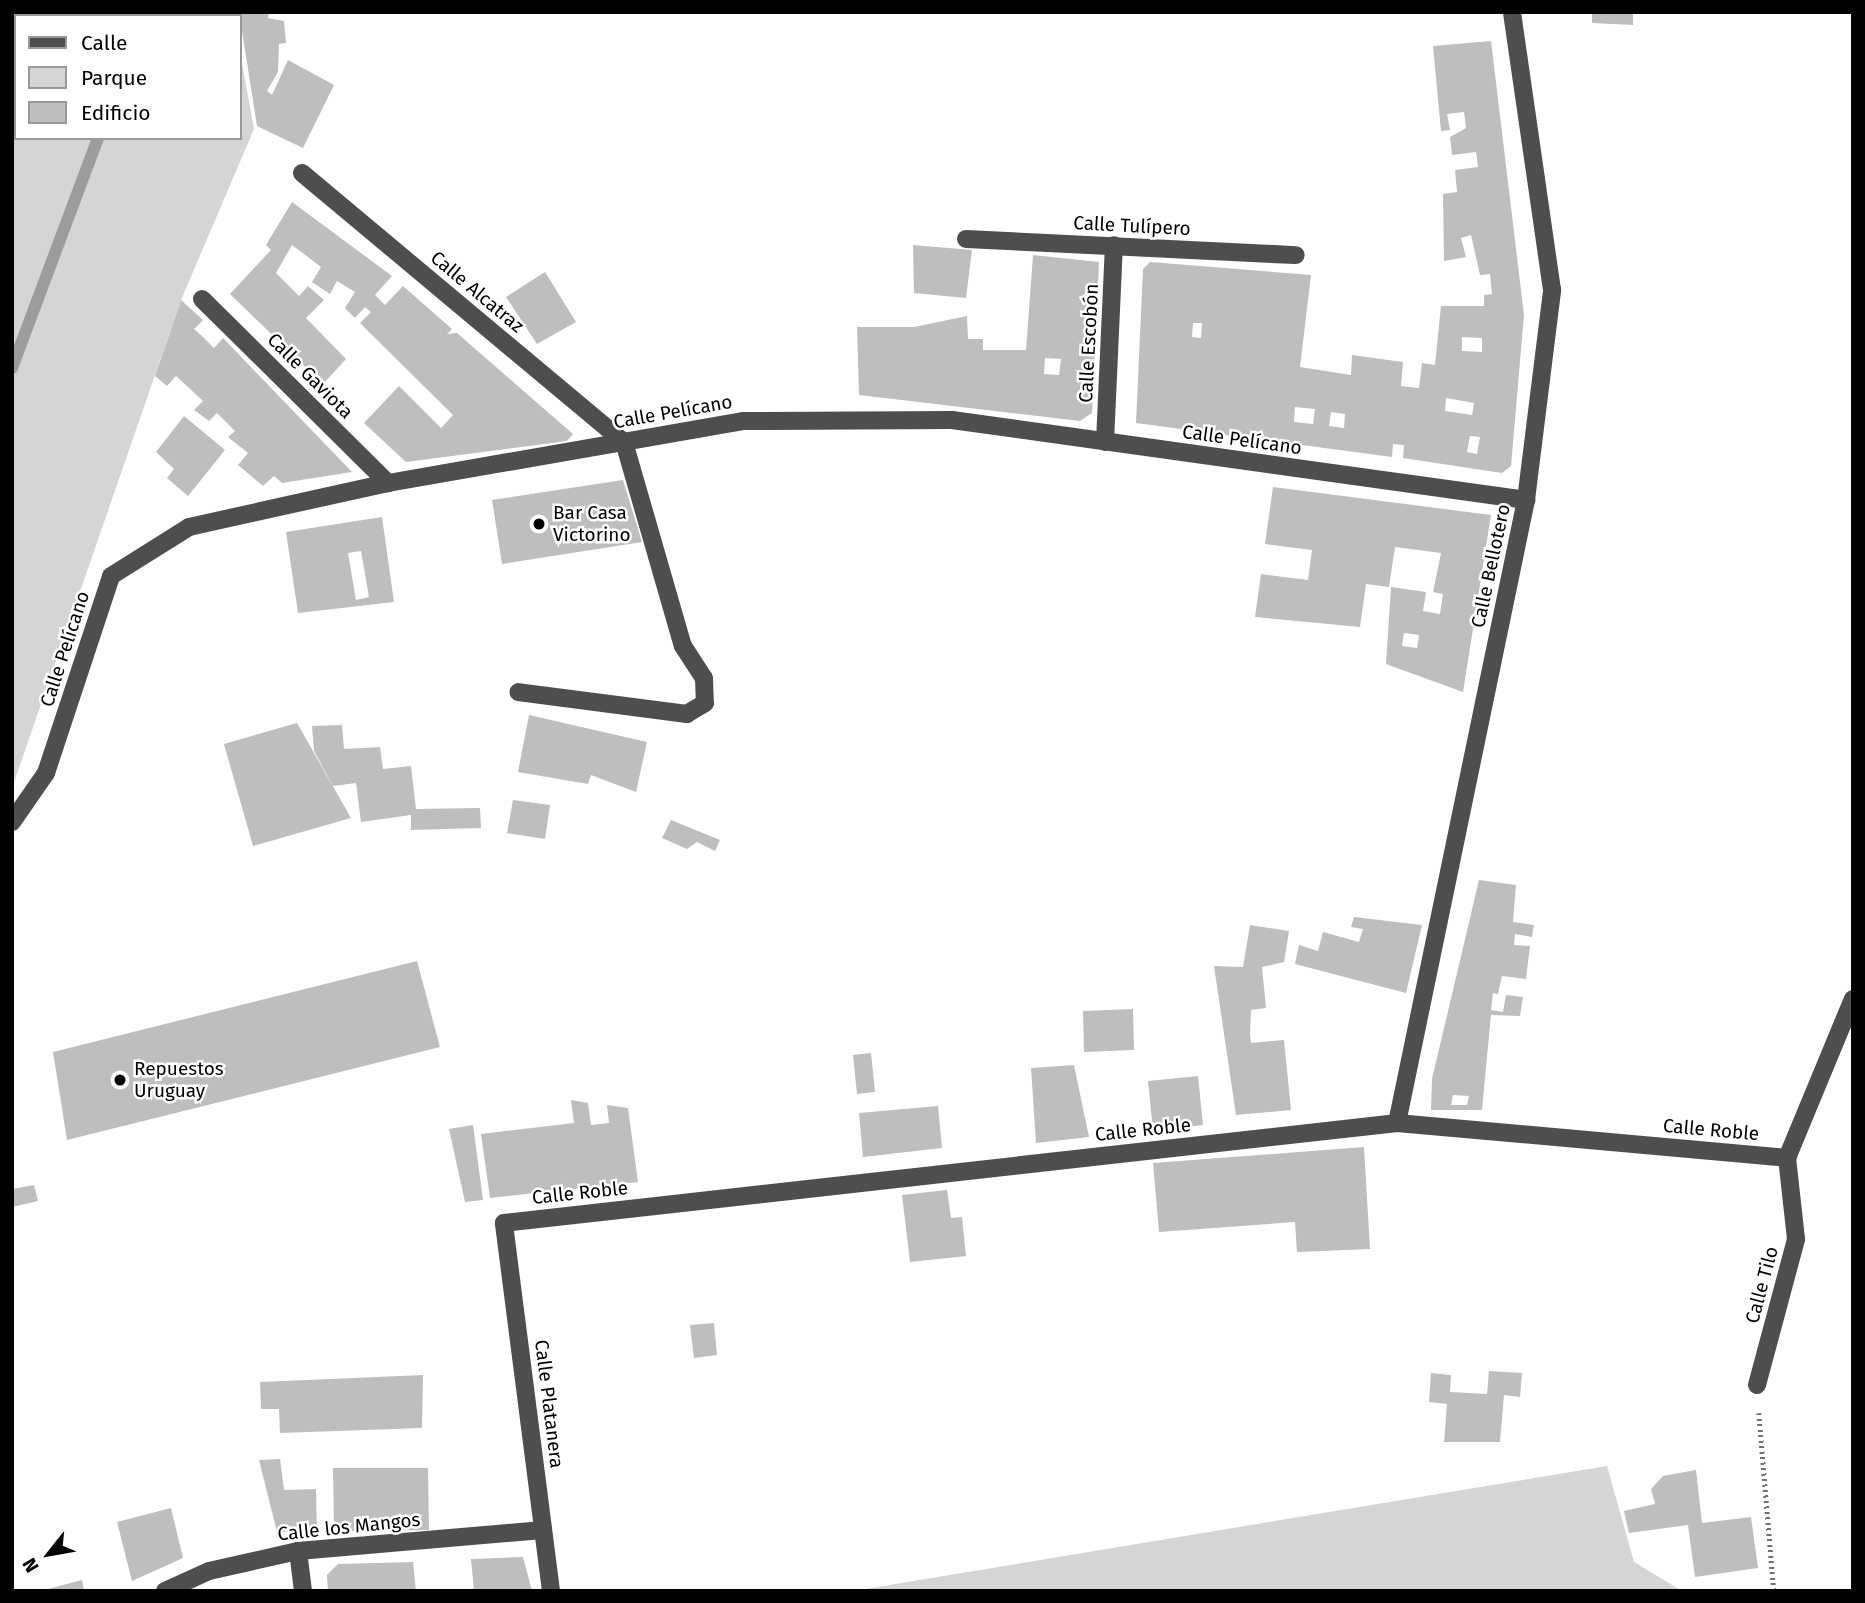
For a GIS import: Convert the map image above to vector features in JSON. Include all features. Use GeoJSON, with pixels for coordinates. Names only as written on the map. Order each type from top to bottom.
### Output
{"type":"FeatureCollection","features":[{"type":"Feature","properties":{"kind":"street","name":"Calle Bellotero"},"geometry":{"type":"LineString","coordinates":[[1397,1123],[1526,500],[1552,290],[1512,12]]}},
{"type":"Feature","properties":{"kind":"street","name":"Calle Alcatraz"},"geometry":{"type":"LineString","coordinates":[[302,173],[624,442]]}},
{"type":"Feature","properties":{"kind":"street","name":"Calle Tulípero"},"geometry":{"type":"LineString","coordinates":[[966,239],[1296,255]]}},
{"type":"Feature","properties":{"kind":"street","name":"Calle Escobón"},"geometry":{"type":"LineString","coordinates":[[1105,442],[1114,246]]}},
{"type":"Feature","properties":{"kind":"street","name":"Calle Gaviota"},"geometry":{"type":"LineString","coordinates":[[202,299],[388,483]]}},
{"type":"Feature","properties":{"kind":"street","name":"Calle Pelícano"},"geometry":{"type":"LineString","coordinates":[[12,822],[46,773],[111,576],[189,527],[388,483],[743,421],[910,420],[1105,442],[1526,500]]}},
{"type":"Feature","properties":{"kind":"street"},"geometry":{"type":"LineString","coordinates":[[518,692],[687,714],[705,703],[704,678],[683,646],[624,442]]}},
{"type":"Feature","properties":{"kind":"street","name":"Calle Tilo"},"geometry":{"type":"LineString","coordinates":[[1757,1385],[1796,1238],[1787,1158],[1853,999]]}},
{"type":"Feature","properties":{"kind":"street","name":"Calle Roble"},"geometry":{"type":"LineString","coordinates":[[504,1223],[1397,1123],[1787,1158]]}},
{"type":"Feature","properties":{"kind":"street","name":"Calle Platanera"},"geometry":{"type":"LineString","coordinates":[[504,1223],[551,1591]]}},
{"type":"Feature","properties":{"kind":"street","name":"Calle los Mangos"},"geometry":{"type":"LineString","coordinates":[[165,1591],[209,1572],[299,1551],[544,1530]]}},
{"type":"Feature","properties":{"kind":"street"},"geometry":{"type":"LineString","coordinates":[[299,1551],[303,1591]]}},
{"type":"Feature","properties":{"kind":"path"},"geometry":{"type":"LineString","coordinates":[[1757,1385],[1774,1591]]}},
{"type":"Feature","properties":{"kind":"green space"},"geometry":{"type":"Polygon","coordinates":[[[12,12],[122,14],[14,14],[14,140],[242,140],[242,63],[254,129],[181,300],[12,788],[12,12]]]}},
{"type":"Feature","properties":{"kind":"green space"},"geometry":{"type":"Polygon","coordinates":[[[1607,1466],[1634,1562],[1682,1591],[853,1591],[1607,1466]]]}},
{"type":"Feature","properties":{"kind":"building"},"geometry":{"type":"Polygon","coordinates":[[[1592,12],[1633,12],[1633,25],[1592,23],[1592,12]]]}},
{"type":"Feature","properties":{"kind":"building"},"geometry":{"type":"Polygon","coordinates":[[[269,13],[268,18],[284,21],[286,43],[279,44],[278,72],[267,91],[272,95],[288,60],[334,85],[303,148],[257,126],[242,31],[242,14],[239,14],[269,13]]]}},
{"type":"Feature","properties":{"kind":"building"},"geometry":{"type":"Polygon","coordinates":[[[1491,41],[1524,315],[1511,466],[1502,473],[1403,458],[1404,445],[1393,444],[1392,457],[1136,423],[1143,269],[1150,262],[1311,275],[1300,367],[1351,375],[1352,355],[1403,362],[1401,386],[1419,388],[1422,363],[1435,365],[1441,306],[1484,306],[1484,295],[1492,294],[1490,274],[1480,275],[1471,235],[1461,238],[1466,257],[1444,261],[1443,194],[1457,192],[1455,170],[1478,167],[1476,152],[1452,155],[1450,137],[1466,128],[1464,112],[1447,114],[1450,130],[1441,131],[1433,46],[1491,41]],[[1193,323],[1192,337],[1201,338],[1202,323],[1193,323]],[[1462,337],[1462,351],[1482,352],[1482,338],[1462,337]],[[1446,398],[1445,411],[1472,415],[1474,403],[1446,398]],[[1295,407],[1294,422],[1313,424],[1315,409],[1295,407]],[[1331,412],[1329,426],[1344,428],[1345,414],[1331,412]],[[1470,436],[1467,452],[1477,454],[1480,437],[1470,436]]]}},
{"type":"Feature","properties":{"kind":"building"},"geometry":{"type":"Polygon","coordinates":[[[292,202],[392,276],[375,295],[385,305],[403,286],[452,329],[447,334],[457,333],[573,434],[567,441],[406,462],[364,423],[399,386],[441,428],[453,415],[360,323],[371,312],[365,307],[355,318],[345,308],[355,292],[337,281],[330,294],[312,282],[321,267],[292,245],[276,273],[299,296],[308,286],[324,300],[306,318],[346,359],[323,384],[230,294],[271,250],[266,245],[292,202]]]}},
{"type":"Feature","properties":{"kind":"building"},"geometry":{"type":"Polygon","coordinates":[[[913,245],[972,250],[966,298],[914,293],[913,245]]]}},
{"type":"Feature","properties":{"kind":"building"},"geometry":{"type":"Polygon","coordinates":[[[1033,255],[1099,262],[1092,413],[1080,421],[859,395],[857,327],[914,327],[967,316],[968,339],[983,339],[983,350],[1026,350],[1033,255]],[[1045,358],[1044,374],[1059,375],[1061,359],[1045,358]]]}},
{"type":"Feature","properties":{"kind":"building"},"geometry":{"type":"Polygon","coordinates":[[[545,272],[576,322],[537,344],[506,297],[545,272]]]}},
{"type":"Feature","properties":{"kind":"building"},"geometry":{"type":"Polygon","coordinates":[[[181,300],[203,320],[194,329],[214,348],[223,338],[352,472],[282,483],[274,476],[263,486],[238,465],[248,453],[228,437],[235,431],[217,413],[209,421],[194,410],[203,401],[176,376],[167,386],[155,376],[181,300]]]}},
{"type":"Feature","properties":{"kind":"building"},"geometry":{"type":"Polygon","coordinates":[[[184,416],[225,450],[188,496],[167,478],[174,469],[156,452],[184,416]]]}},
{"type":"Feature","properties":{"kind":"building"},"geometry":{"type":"Polygon","coordinates":[[[623,480],[642,542],[502,564],[492,500],[623,480]]]}},
{"type":"Feature","properties":{"kind":"building"},"geometry":{"type":"Polygon","coordinates":[[[1273,487],[1491,515],[1463,692],[1386,664],[1391,587],[1426,592],[1423,611],[1440,614],[1443,594],[1433,592],[1441,553],[1395,547],[1389,587],[1366,584],[1360,627],[1255,617],[1261,574],[1308,580],[1312,550],[1265,544],[1273,487]],[[1404,633],[1402,646],[1417,648],[1419,635],[1404,633]]]}},
{"type":"Feature","properties":{"kind":"building"},"geometry":{"type":"Polygon","coordinates":[[[382,517],[394,602],[298,613],[286,532],[382,517]],[[361,551],[348,553],[356,600],[369,597],[361,551]]]}},
{"type":"Feature","properties":{"kind":"building"},"geometry":{"type":"Polygon","coordinates":[[[529,715],[647,742],[636,792],[591,775],[588,784],[518,772],[529,715]]]}},
{"type":"Feature","properties":{"kind":"building"},"geometry":{"type":"Polygon","coordinates":[[[297,723],[351,818],[253,846],[224,744],[297,723]]]}},
{"type":"Feature","properties":{"kind":"building"},"geometry":{"type":"Polygon","coordinates":[[[342,725],[344,749],[380,747],[383,769],[411,766],[416,809],[480,808],[481,828],[411,830],[411,815],[361,822],[356,783],[333,786],[314,751],[312,726],[342,725]]]}},
{"type":"Feature","properties":{"kind":"building"},"geometry":{"type":"Polygon","coordinates":[[[513,800],[550,805],[545,839],[507,833],[513,800]]]}},
{"type":"Feature","properties":{"kind":"building"},"geometry":{"type":"Polygon","coordinates":[[[671,820],[720,840],[715,851],[697,842],[687,849],[662,838],[671,820]]]}},
{"type":"Feature","properties":{"kind":"building"},"geometry":{"type":"Polygon","coordinates":[[[1479,880],[1516,885],[1513,922],[1534,925],[1532,937],[1515,934],[1514,945],[1530,946],[1526,979],[1502,976],[1498,994],[1493,993],[1491,1010],[1503,1012],[1506,995],[1523,997],[1520,1016],[1491,1015],[1482,1110],[1431,1110],[1432,1079],[1479,880]],[[1453,1095],[1451,1105],[1467,1105],[1469,1096],[1453,1095]]]}},
{"type":"Feature","properties":{"kind":"building"},"geometry":{"type":"Polygon","coordinates":[[[1354,917],[1422,925],[1406,993],[1295,964],[1299,945],[1318,951],[1323,932],[1359,942],[1363,929],[1351,927],[1354,917]]]}},
{"type":"Feature","properties":{"kind":"building"},"geometry":{"type":"Polygon","coordinates":[[[1250,925],[1289,931],[1284,962],[1262,967],[1266,1008],[1251,1010],[1250,1034],[1251,1043],[1284,1040],[1291,1110],[1236,1115],[1214,966],[1243,967],[1250,925]]]}},
{"type":"Feature","properties":{"kind":"building"},"geometry":{"type":"Polygon","coordinates":[[[417,961],[440,1047],[67,1140],[53,1052],[417,961]]]}},
{"type":"Feature","properties":{"kind":"building"},"geometry":{"type":"Polygon","coordinates":[[[1133,1009],[1134,1050],[1084,1052],[1083,1011],[1133,1009]]]}},
{"type":"Feature","properties":{"kind":"building"},"geometry":{"type":"Polygon","coordinates":[[[871,1053],[875,1092],[857,1094],[853,1055],[871,1053]]]}},
{"type":"Feature","properties":{"kind":"building"},"geometry":{"type":"Polygon","coordinates":[[[1074,1065],[1089,1137],[1036,1143],[1031,1068],[1074,1065]]]}},
{"type":"Feature","properties":{"kind":"building"},"geometry":{"type":"Polygon","coordinates":[[[1198,1076],[1203,1125],[1153,1131],[1148,1081],[1198,1076]]]}},
{"type":"Feature","properties":{"kind":"building"},"geometry":{"type":"Polygon","coordinates":[[[571,1100],[588,1103],[591,1125],[609,1123],[607,1105],[628,1108],[638,1182],[490,1198],[481,1134],[574,1123],[571,1100]]]}},
{"type":"Feature","properties":{"kind":"building"},"geometry":{"type":"Polygon","coordinates":[[[938,1106],[942,1148],[863,1157],[859,1113],[938,1106]]]}},
{"type":"Feature","properties":{"kind":"building"},"geometry":{"type":"Polygon","coordinates":[[[473,1125],[483,1200],[465,1202],[449,1129],[473,1125]]]}},
{"type":"Feature","properties":{"kind":"building"},"geometry":{"type":"Polygon","coordinates":[[[1364,1147],[1370,1249],[1297,1252],[1295,1222],[1159,1232],[1153,1163],[1364,1147]]]}},
{"type":"Feature","properties":{"kind":"building"},"geometry":{"type":"Polygon","coordinates":[[[34,1185],[38,1201],[12,1207],[12,1189],[34,1185]]]}},
{"type":"Feature","properties":{"kind":"building"},"geometry":{"type":"Polygon","coordinates":[[[947,1190],[951,1218],[962,1217],[966,1256],[910,1262],[902,1195],[947,1190]]]}},
{"type":"Feature","properties":{"kind":"building"},"geometry":{"type":"Polygon","coordinates":[[[714,1323],[717,1355],[694,1358],[690,1325],[714,1323]]]}},
{"type":"Feature","properties":{"kind":"building"},"geometry":{"type":"Polygon","coordinates":[[[1489,1371],[1522,1373],[1520,1397],[1504,1395],[1500,1442],[1444,1442],[1447,1404],[1429,1402],[1431,1373],[1451,1375],[1450,1392],[1487,1394],[1489,1371]]]}},
{"type":"Feature","properties":{"kind":"building"},"geometry":{"type":"Polygon","coordinates":[[[423,1375],[422,1428],[280,1433],[279,1409],[261,1409],[260,1382],[423,1375]]]}},
{"type":"Feature","properties":{"kind":"building"},"geometry":{"type":"Polygon","coordinates":[[[280,1459],[284,1490],[316,1489],[317,1532],[277,1532],[259,1460],[280,1459]]]}},
{"type":"Feature","properties":{"kind":"building"},"geometry":{"type":"Polygon","coordinates":[[[333,1468],[428,1468],[429,1530],[334,1531],[333,1468]]]}},
{"type":"Feature","properties":{"kind":"building"},"geometry":{"type":"Polygon","coordinates":[[[1696,1470],[1702,1523],[1751,1517],[1758,1568],[1695,1577],[1688,1525],[1629,1533],[1624,1511],[1655,1504],[1651,1489],[1663,1476],[1696,1470]]]}},
{"type":"Feature","properties":{"kind":"building"},"geometry":{"type":"Polygon","coordinates":[[[171,1508],[183,1558],[132,1581],[117,1522],[171,1508]]]}},
{"type":"Feature","properties":{"kind":"building"},"geometry":{"type":"Polygon","coordinates":[[[523,1557],[532,1591],[474,1591],[471,1559],[523,1557]]]}},
{"type":"Feature","properties":{"kind":"building"},"geometry":{"type":"Polygon","coordinates":[[[413,1562],[416,1591],[328,1591],[327,1575],[338,1564],[413,1562]]]}},
{"type":"Feature","properties":{"kind":"building"},"geometry":{"type":"Polygon","coordinates":[[[82,1580],[84,1591],[44,1591],[44,1590],[82,1580]]]}},
{"type":"Feature","properties":{"kind":"waterway"},"geometry":{"type":"LineString","coordinates":[[12,368],[97,140]]}},
{"type":"Feature","properties":{"kind":"place","name":"Bar Casa Victorino"},"geometry":{"type":"Point","coordinates":[539,524]}},
{"type":"Feature","properties":{"kind":"place","name":"Repuestos Uruguay"},"geometry":{"type":"Point","coordinates":[120,1080]}}]}
